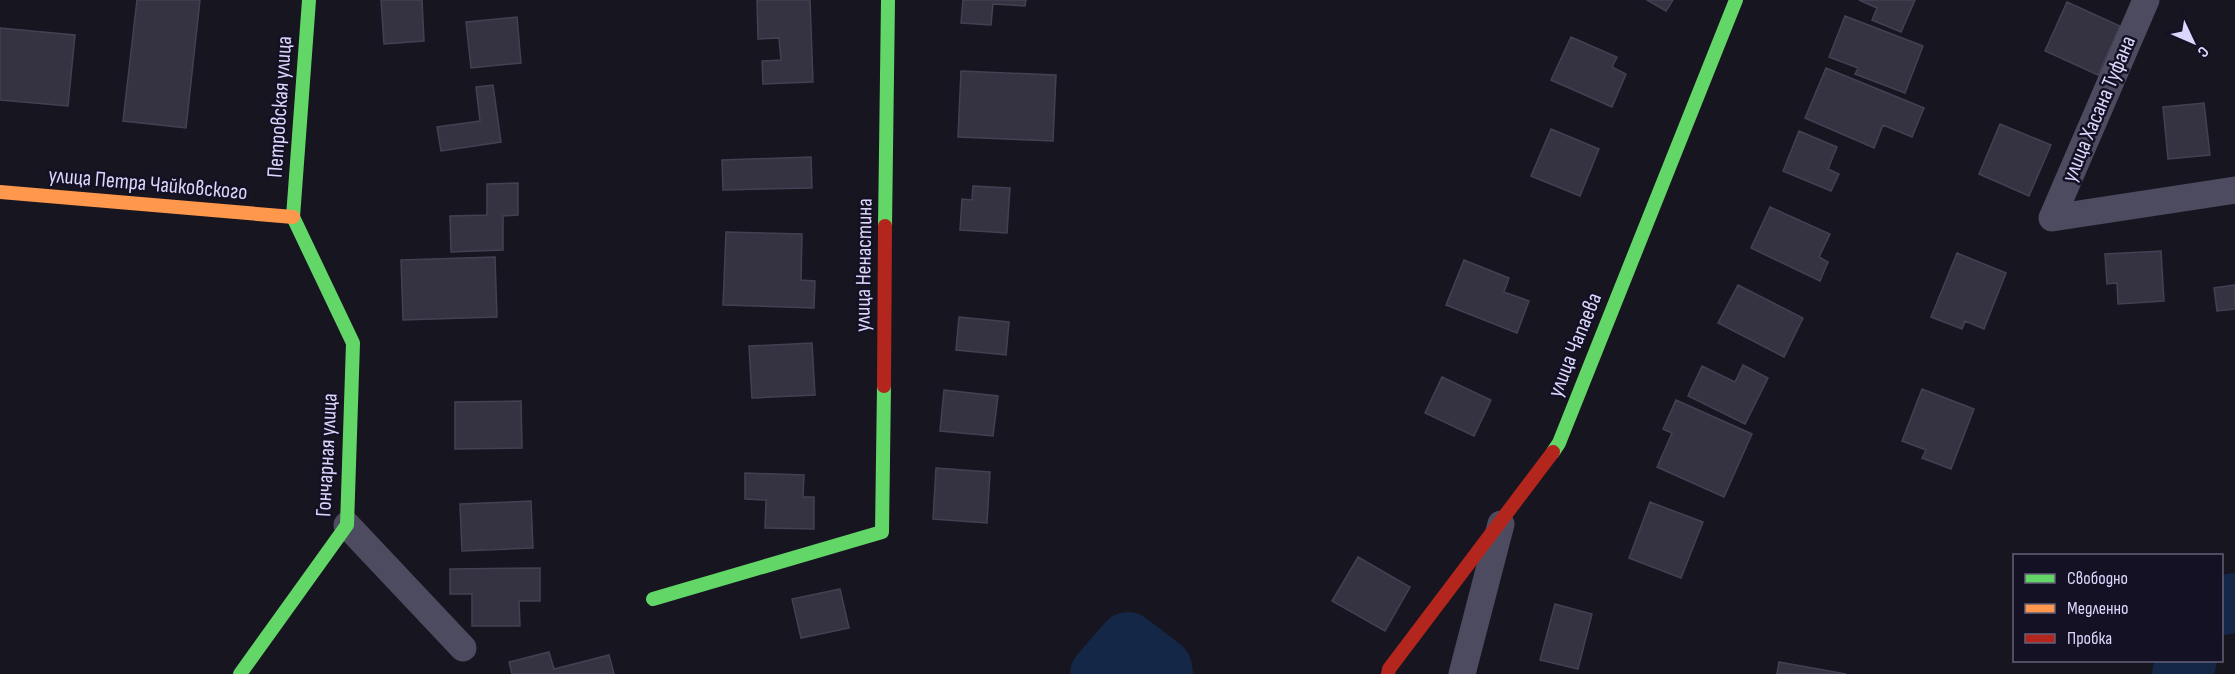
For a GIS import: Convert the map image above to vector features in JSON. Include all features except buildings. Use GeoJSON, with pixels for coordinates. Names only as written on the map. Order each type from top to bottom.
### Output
{"type":"FeatureCollection","features":[{"type":"Feature","properties":{"kind":"street","name":"Петровская улица"},"geometry":{"type":"LineString","coordinates":[[292,217],[309,0]]}},
{"type":"Feature","properties":{"kind":"street","name":"улица Ненастина"},"geometry":{"type":"LineString","coordinates":[[653,599],[882,532],[888,0]]}},
{"type":"Feature","properties":{"kind":"street","name":"улица Чапаева"},"geometry":{"type":"LineString","coordinates":[[1388,672],[1558,443],[1736,0]]}},
{"type":"Feature","properties":{"kind":"street","name":"улица Хасана Туфана"},"geometry":{"type":"LineString","coordinates":[[2146,0],[2052,218],[2235,190]]}},
{"type":"Feature","properties":{"kind":"street","name":"улица Петра Чайковского"},"geometry":{"type":"LineString","coordinates":[[0,192],[292,217]]}},
{"type":"Feature","properties":{"kind":"street","name":"Гончарная улица"},"geometry":{"type":"LineString","coordinates":[[240,674],[347,525],[353,343],[292,217]]}},
{"type":"Feature","properties":{"kind":"street"},"geometry":{"type":"LineString","coordinates":[[1462,674],[1503,517]]}},
{"type":"Feature","properties":{"kind":"street"},"geometry":{"type":"LineString","coordinates":[[347,525],[462,648]]}},
{"type":"Feature","properties":{"kind":"waterway"},"geometry":{"type":"LineString","coordinates":[[2223,605],[2235,603]]}},
{"type":"Feature","properties":{"kind":"waterway"},"geometry":{"type":"LineString","coordinates":[[1100,674],[1128,642],[1162,668],[1163,674]]}},
{"type":"Feature","properties":{"kind":"waterway"},"geometry":{"type":"LineString","coordinates":[[2182,674],[2186,662]]}},
{"type":"Feature","properties":{"kind":"traffic: fast"},"geometry":{"type":"LineString","coordinates":[[240,674],[347,525],[353,343],[293,217],[309,0]]}},
{"type":"Feature","properties":{"kind":"traffic: fast"},"geometry":{"type":"LineString","coordinates":[[885,226],[888,0]]}},
{"type":"Feature","properties":{"kind":"traffic: fast"},"geometry":{"type":"LineString","coordinates":[[1553,452],[1559,443],[1736,0]]}},
{"type":"Feature","properties":{"kind":"traffic: fast"},"geometry":{"type":"LineString","coordinates":[[653,599],[882,532],[884,386]]}},
{"type":"Feature","properties":{"kind":"traffic: slow"},"geometry":{"type":"LineString","coordinates":[[0,192],[293,217]]}},
{"type":"Feature","properties":{"kind":"traffic: jam"},"geometry":{"type":"LineString","coordinates":[[884,386],[885,226]]}},
{"type":"Feature","properties":{"kind":"traffic: jam"},"geometry":{"type":"LineString","coordinates":[[1388,674],[1389,669],[1553,452]]}}]}
